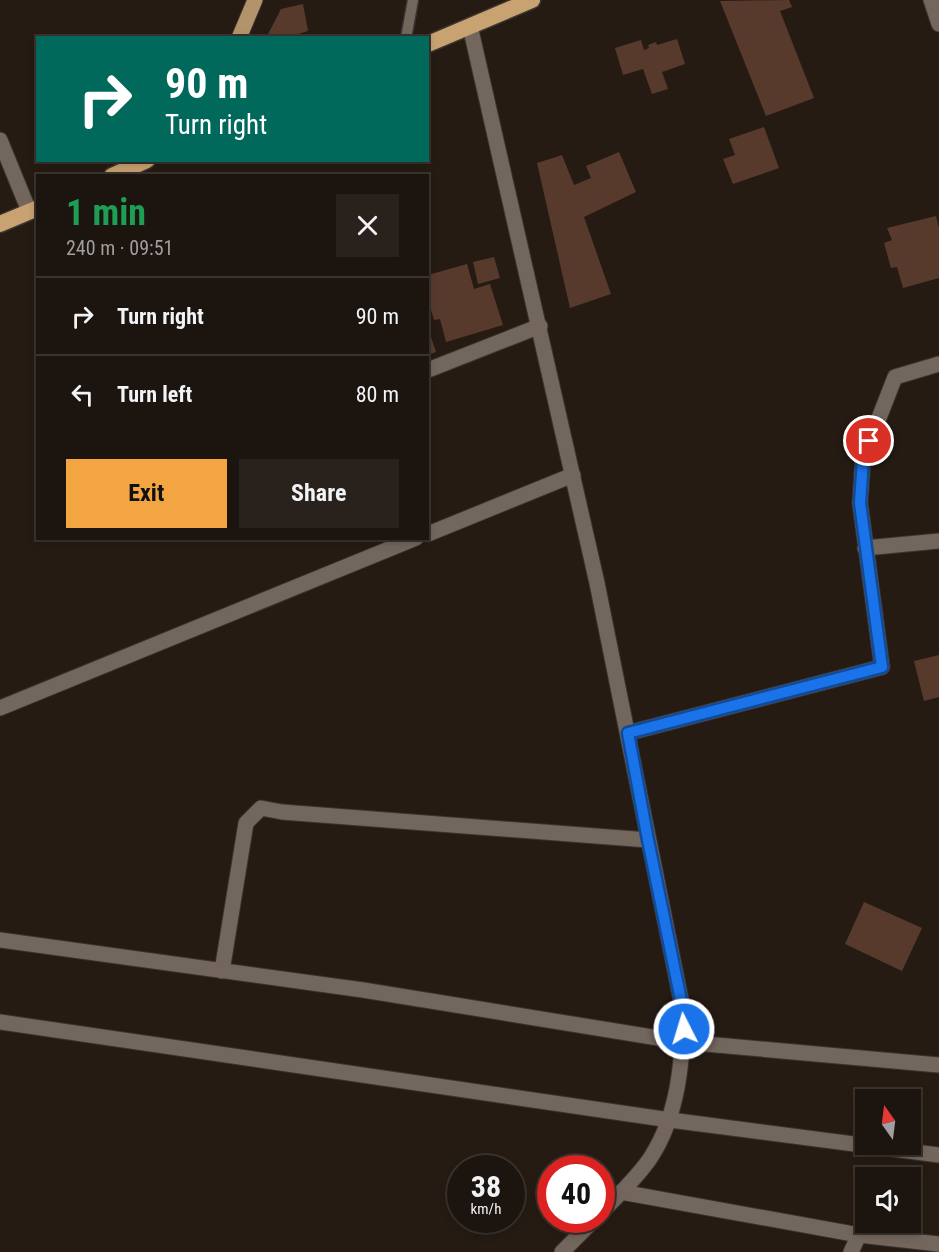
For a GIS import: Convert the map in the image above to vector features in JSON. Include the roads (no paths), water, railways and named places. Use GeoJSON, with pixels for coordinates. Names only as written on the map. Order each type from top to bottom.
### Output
{"type":"FeatureCollection","features":[{"type":"Feature","properties":{"kind":"highway"},"geometry":{"type":"LineString","coordinates":[[429,44],[532,0]]}},
{"type":"Feature","properties":{"kind":"highway"},"geometry":{"type":"LineString","coordinates":[[116,174],[143,162]]}},
{"type":"Feature","properties":{"kind":"highway"},"geometry":{"type":"LineString","coordinates":[[0,224],[33,210]]}},
{"type":"Feature","properties":{"kind":"main road"},"geometry":{"type":"LineString","coordinates":[[240,36],[255,0]]}},
{"type":"Feature","properties":{"kind":"street"},"geometry":{"type":"LineString","coordinates":[[931,0],[939,24]]}},
{"type":"Feature","properties":{"kind":"street"},"geometry":{"type":"LineString","coordinates":[[470,26],[573,475],[628,733],[684,1015],[681,1068],[670,1120],[651,1158],[615,1198]]}},
{"type":"Feature","properties":{"kind":"street"},"geometry":{"type":"LineString","coordinates":[[0,140],[33,210]]}},
{"type":"Feature","properties":{"kind":"street"},"geometry":{"type":"LineString","coordinates":[[429,370],[540,326]]}},
{"type":"Feature","properties":{"kind":"street"},"geometry":{"type":"LineString","coordinates":[[628,733],[882,667],[860,503],[863,459],[895,377],[939,364]]}},
{"type":"Feature","properties":{"kind":"street"},"geometry":{"type":"LineString","coordinates":[[429,534],[573,475]]}},
{"type":"Feature","properties":{"kind":"street"},"geometry":{"type":"LineString","coordinates":[[0,708],[411,540]]}},
{"type":"Feature","properties":{"kind":"street"},"geometry":{"type":"LineString","coordinates":[[866,548],[939,541]]}},
{"type":"Feature","properties":{"kind":"street"},"geometry":{"type":"LineString","coordinates":[[222,971],[246,823],[261,808],[294,813],[648,840]]}},
{"type":"Feature","properties":{"kind":"street"},"geometry":{"type":"LineString","coordinates":[[0,940],[363,990],[683,1042],[939,1065]]}},
{"type":"Feature","properties":{"kind":"street"},"geometry":{"type":"LineString","coordinates":[[0,1022],[670,1120],[939,1155]]}},
{"type":"Feature","properties":{"kind":"street"},"geometry":{"type":"LineString","coordinates":[[621,1192],[859,1235],[939,1244]]}},
{"type":"Feature","properties":{"kind":"street"},"geometry":{"type":"LineString","coordinates":[[561,1252],[581,1233]]}},
{"type":"Feature","properties":{"kind":"street"},"geometry":{"type":"LineString","coordinates":[[850,1252],[859,1235]]}},
{"type":"Feature","properties":{"kind":"lane"},"geometry":{"type":"LineString","coordinates":[[406,36],[413,0]]}}]}
